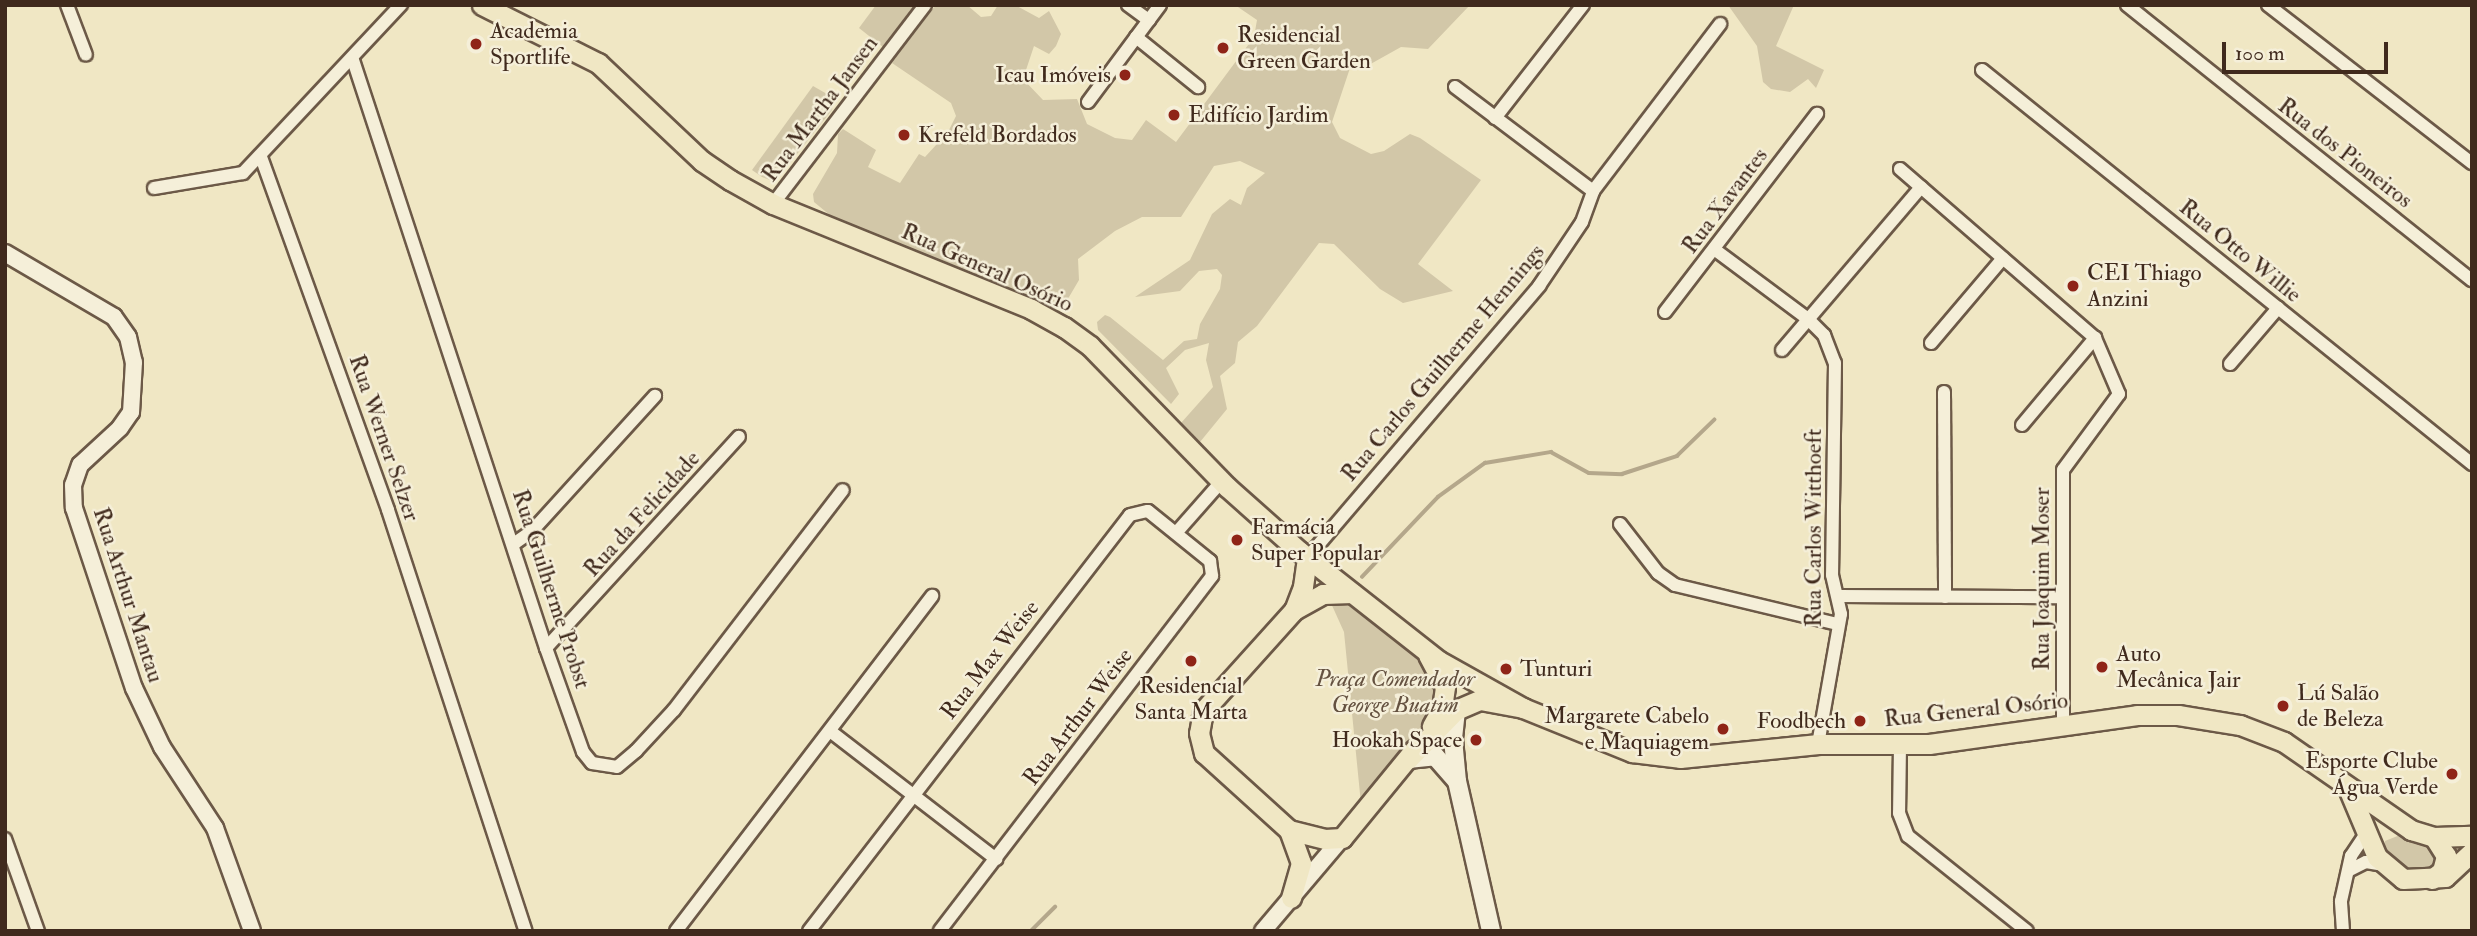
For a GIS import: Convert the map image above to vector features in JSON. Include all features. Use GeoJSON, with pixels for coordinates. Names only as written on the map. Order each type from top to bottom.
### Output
{"type":"FeatureCollection","features":[{"type":"Feature","properties":{"kind":"main road","name":"Rua General Osório"},"geometry":{"type":"LineString","coordinates":[[482,5],[598,63],[713,170],[774,204],[1031,309],[1064,327],[1125,379],[1221,482],[1307,558],[1439,661],[1523,708],[1650,756],[1680,758],[1818,744],[1900,745],[2137,715],[2213,718],[2284,742],[2411,830],[2434,837],[2472,836]]}},
{"type":"Feature","properties":{"kind":"main road"},"geometry":{"type":"LineString","coordinates":[[1294,610],[1303,587],[1307,558]]}},
{"type":"Feature","properties":{"kind":"main road"},"geometry":{"type":"LineString","coordinates":[[1352,593],[1323,594],[1294,610],[1210,700],[1199,733],[1211,762],[1289,830],[1316,839],[1342,838],[1408,759],[1457,710]]}},
{"type":"Feature","properties":{"kind":"main road","name":"Rua General Osório"},"geometry":{"type":"LineString","coordinates":[[1408,759],[1435,722],[1445,696],[1441,675],[1423,649]]}},
{"type":"Feature","properties":{"kind":"main road"},"geometry":{"type":"LineString","coordinates":[[1439,661],[1454,685],[1457,710],[1452,739],[1457,781],[1490,931]]}},
{"type":"Feature","properties":{"kind":"main road","name":"Rua General Osório"},"geometry":{"type":"LineString","coordinates":[[1457,710],[1480,701],[1523,708]]}},
{"type":"Feature","properties":{"kind":"main road"},"geometry":{"type":"LineString","coordinates":[[1408,759],[1435,756],[1457,781]]}},
{"type":"Feature","properties":{"kind":"main road"},"geometry":{"type":"LineString","coordinates":[[2343,781],[2376,844],[2403,879],[2427,881],[2454,872],[2472,852]]}},
{"type":"Feature","properties":{"kind":"main road"},"geometry":{"type":"LineString","coordinates":[[1289,830],[1301,863],[1291,898]]}},
{"type":"Feature","properties":{"kind":"main road"},"geometry":{"type":"LineString","coordinates":[[2376,844],[2411,830]]}},
{"type":"Feature","properties":{"kind":"main road"},"geometry":{"type":"LineString","coordinates":[[2427,881],[2445,864],[2446,856],[2434,837]]}},
{"type":"Feature","properties":{"kind":"street"},"geometry":{"type":"LineString","coordinates":[[67,5],[86,55]]}},
{"type":"Feature","properties":{"kind":"street"},"geometry":{"type":"LineString","coordinates":[[154,188],[243,173],[261,158],[401,5]]}},
{"type":"Feature","properties":{"kind":"street","name":"Rua Martha Jansen"},"geometry":{"type":"LineString","coordinates":[[774,204],[925,5]]}},
{"type":"Feature","properties":{"kind":"street"},"geometry":{"type":"LineString","coordinates":[[1128,5],[1149,20]]}},
{"type":"Feature","properties":{"kind":"street"},"geometry":{"type":"LineString","coordinates":[[1088,102],[1160,5]]}},
{"type":"Feature","properties":{"kind":"street"},"geometry":{"type":"LineString","coordinates":[[1495,118],[1583,5]]}},
{"type":"Feature","properties":{"kind":"street","name":"Rua dos Pioneiros"},"geometry":{"type":"LineString","coordinates":[[2127,5],[2472,280]]}},
{"type":"Feature","properties":{"kind":"street"},"geometry":{"type":"LineString","coordinates":[[2268,5],[2472,163]]}},
{"type":"Feature","properties":{"kind":"street","name":"Rua Carlos Guilherme Hennings"},"geometry":{"type":"LineString","coordinates":[[1307,558],[1539,286],[1583,222],[1593,191],[1720,24]]}},
{"type":"Feature","properties":{"kind":"street"},"geometry":{"type":"LineString","coordinates":[[1136,37],[1198,86]]}},
{"type":"Feature","properties":{"kind":"street","name":"Rua Guilherme Probst"},"geometry":{"type":"LineString","coordinates":[[353,60],[515,543],[546,648],[583,752],[592,763],[617,767],[674,710],[844,490]]}},
{"type":"Feature","properties":{"kind":"street","name":"Rua Otto Willie"},"geometry":{"type":"LineString","coordinates":[[1982,70],[2472,464]]}},
{"type":"Feature","properties":{"kind":"street"},"geometry":{"type":"LineString","coordinates":[[1455,86],[1593,191]]}},
{"type":"Feature","properties":{"kind":"street","name":"Rua Xavantes"},"geometry":{"type":"LineString","coordinates":[[1665,312],[1817,114]]}},
{"type":"Feature","properties":{"kind":"street","name":"Rua Werner Selzer"},"geometry":{"type":"LineString","coordinates":[[261,158],[388,510],[526,931]]}},
{"type":"Feature","properties":{"kind":"street","name":"Rua Joaquim Moser"},"geometry":{"type":"LineString","coordinates":[[1900,169],[2095,338],[2119,400],[2063,470],[2063,725]]}},
{"type":"Feature","properties":{"kind":"street"},"geometry":{"type":"LineString","coordinates":[[1782,350],[1921,187]]}},
{"type":"Feature","properties":{"kind":"street","name":"Rua Carlos Witthoeft"},"geometry":{"type":"LineString","coordinates":[[1714,248],[1808,319],[1824,335],[1835,363],[1832,575],[1840,596],[1838,624],[1818,744]]}},
{"type":"Feature","properties":{"kind":"street","name":"Rua Arthur Mantau"},"geometry":{"type":"LineString","coordinates":[[5,253],[114,317],[128,337],[135,362],[131,412],[120,428],[80,465],[73,485],[74,509],[134,688],[162,747],[215,828],[252,931]]}},
{"type":"Feature","properties":{"kind":"street"},"geometry":{"type":"LineString","coordinates":[[1931,343],[2003,258]]}},
{"type":"Feature","properties":{"kind":"street"},"geometry":{"type":"LineString","coordinates":[[2230,364],[2278,308]]}},
{"type":"Feature","properties":{"kind":"street"},"geometry":{"type":"LineString","coordinates":[[2022,425],[2095,338]]}},
{"type":"Feature","properties":{"kind":"street"},"geometry":{"type":"LineString","coordinates":[[1944,392],[1945,597]]}},
{"type":"Feature","properties":{"kind":"street"},"geometry":{"type":"LineString","coordinates":[[515,543],[532,531],[655,397]]}},
{"type":"Feature","properties":{"kind":"street","name":"Rua da Felicidade"},"geometry":{"type":"LineString","coordinates":[[546,648],[739,437]]}},
{"type":"Feature","properties":{"kind":"street"},"geometry":{"type":"LineString","coordinates":[[1176,533],[1221,482]]}},
{"type":"Feature","properties":{"kind":"street","name":"Rua Max Weise"},"geometry":{"type":"LineString","coordinates":[[809,931],[1130,514],[1148,511],[1176,533]]}},
{"type":"Feature","properties":{"kind":"street"},"geometry":{"type":"LineString","coordinates":[[1620,524],[1658,573],[1675,585],[1838,624]]}},
{"type":"Feature","properties":{"kind":"street","name":"Rua Arthur Weise"},"geometry":{"type":"LineString","coordinates":[[940,931],[1212,576],[1210,561],[1176,533]]}},
{"type":"Feature","properties":{"kind":"street"},"geometry":{"type":"LineString","coordinates":[[676,931],[932,596]]}},
{"type":"Feature","properties":{"kind":"street"},"geometry":{"type":"LineString","coordinates":[[1840,596],[2062,597]]}},
{"type":"Feature","properties":{"kind":"street"},"geometry":{"type":"LineString","coordinates":[[830,731],[996,859]]}},
{"type":"Feature","properties":{"kind":"street"},"geometry":{"type":"LineString","coordinates":[[1900,745],[1899,813],[1908,836],[2027,931]]}},
{"type":"Feature","properties":{"kind":"street"},"geometry":{"type":"LineString","coordinates":[[1264,931],[1342,838]]}},
{"type":"Feature","properties":{"kind":"street"},"geometry":{"type":"LineString","coordinates":[[5,839],[38,931]]}},
{"type":"Feature","properties":{"kind":"street"},"geometry":{"type":"LineString","coordinates":[[2343,931],[2342,901],[2354,847],[2376,844]]}},
{"type":"Feature","properties":{"kind":"street"},"geometry":{"type":"LineString","coordinates":[[2348,871],[2366,863],[2376,844]]}},
{"type":"Feature","properties":{"kind":"green space"},"geometry":{"type":"Polygon","coordinates":[[[876,5],[915,5],[883,47],[859,28],[876,5]]]}},
{"type":"Feature","properties":{"kind":"green space"},"geometry":{"type":"Polygon","coordinates":[[[936,5],[967,5],[981,17],[991,16],[998,5],[1015,5],[1039,18],[1049,11],[1061,34],[1049,54],[1034,46],[1023,79],[1043,100],[1077,99],[1087,124],[1115,138],[1132,140],[1146,120],[1176,142],[1254,37],[1257,20],[1235,5],[1470,5],[1428,49],[1401,47],[1367,66],[1350,68],[1332,122],[1340,138],[1371,154],[1384,151],[1410,134],[1481,180],[1418,264],[1453,291],[1403,303],[1380,289],[1334,244],[1319,243],[1257,326],[1238,342],[1235,363],[1220,376],[1227,409],[1200,442],[1181,423],[1213,387],[1206,360],[1209,343],[1185,350],[1166,368],[1179,394],[1171,404],[1098,330],[1097,322],[1105,315],[1110,317],[1163,360],[1184,341],[1197,339],[1200,324],[1220,289],[1222,275],[1217,269],[1199,271],[1180,291],[1135,297],[1190,260],[1212,214],[1230,199],[1241,205],[1247,188],[1265,173],[1240,161],[1214,166],[1181,217],[1142,217],[1115,231],[1078,259],[1079,280],[1062,309],[1040,306],[879,239],[831,216],[814,202],[813,194],[837,153],[838,134],[843,129],[876,150],[868,167],[900,183],[919,154],[925,157],[948,132],[956,116],[951,103],[892,63],[936,5]]]}},
{"type":"Feature","properties":{"kind":"green space"},"geometry":{"type":"Polygon","coordinates":[[[1728,5],[1794,5],[1776,46],[1824,70],[1816,88],[1808,79],[1790,92],[1771,89],[1763,82],[1757,46],[1728,5]]]}},
{"type":"Feature","properties":{"kind":"green space"},"geometry":{"type":"Polygon","coordinates":[[[813,86],[834,98],[832,110],[775,182],[762,177],[752,170],[813,86]]]}},
{"type":"Feature","properties":{"kind":"green space","name":"Praça Comendador George Buatim"},"geometry":{"type":"Polygon","coordinates":[[[1330,601],[1348,602],[1430,665],[1437,676],[1436,712],[1361,804],[1344,632],[1330,601]]]}},
{"type":"Feature","properties":{"kind":"green space"},"geometry":{"type":"Polygon","coordinates":[[[2400,835],[2436,851],[2436,869],[2407,871],[2384,850],[2385,841],[2400,835]]]}},
{"type":"Feature","properties":{"kind":"waterway"},"geometry":{"type":"LineString","coordinates":[[1362,577],[1438,497],[1485,463],[1551,452],[1589,473],[1622,474],[1677,456],[1714,420]]}},
{"type":"Feature","properties":{"kind":"waterway"},"geometry":{"type":"LineString","coordinates":[[1031,931],[1055,907]]}},
{"type":"Feature","properties":{"kind":"place","name":"Academia Sportlife"},"geometry":{"type":"Point","coordinates":[476,44]}},
{"type":"Feature","properties":{"kind":"place","name":"Residencial Green Garden"},"geometry":{"type":"Point","coordinates":[1223,48]}},
{"type":"Feature","properties":{"kind":"place","name":"Icau Imóveis"},"geometry":{"type":"Point","coordinates":[1125,75]}},
{"type":"Feature","properties":{"kind":"place","name":"Edifício Jardim"},"geometry":{"type":"Point","coordinates":[1174,115]}},
{"type":"Feature","properties":{"kind":"place","name":"Krefeld Bordados"},"geometry":{"type":"Point","coordinates":[904,135]}},
{"type":"Feature","properties":{"kind":"place","name":"CEI Thiago Anzini"},"geometry":{"type":"Point","coordinates":[2073,286]}},
{"type":"Feature","properties":{"kind":"place","name":"Farmácia Super Popular"},"geometry":{"type":"Point","coordinates":[1237,540]}},
{"type":"Feature","properties":{"kind":"place","name":"Residencial Santa Marta"},"geometry":{"type":"Point","coordinates":[1191,661]}},
{"type":"Feature","properties":{"kind":"place","name":"Auto Mecânica Jair"},"geometry":{"type":"Point","coordinates":[2102,667]}},
{"type":"Feature","properties":{"kind":"place","name":"Tunturi"},"geometry":{"type":"Point","coordinates":[1506,669]}},
{"type":"Feature","properties":{"kind":"place","name":"Lú Salão de Beleza"},"geometry":{"type":"Point","coordinates":[2283,706]}},
{"type":"Feature","properties":{"kind":"place","name":"Foodbech"},"geometry":{"type":"Point","coordinates":[1860,721]}},
{"type":"Feature","properties":{"kind":"place","name":"Margarete Cabelo e Maquiagem"},"geometry":{"type":"Point","coordinates":[1723,729]}},
{"type":"Feature","properties":{"kind":"place","name":"Hookah Space"},"geometry":{"type":"Point","coordinates":[1476,740]}},
{"type":"Feature","properties":{"kind":"place","name":"Esporte Clube Água Verde"},"geometry":{"type":"Point","coordinates":[2452,774]}}]}
